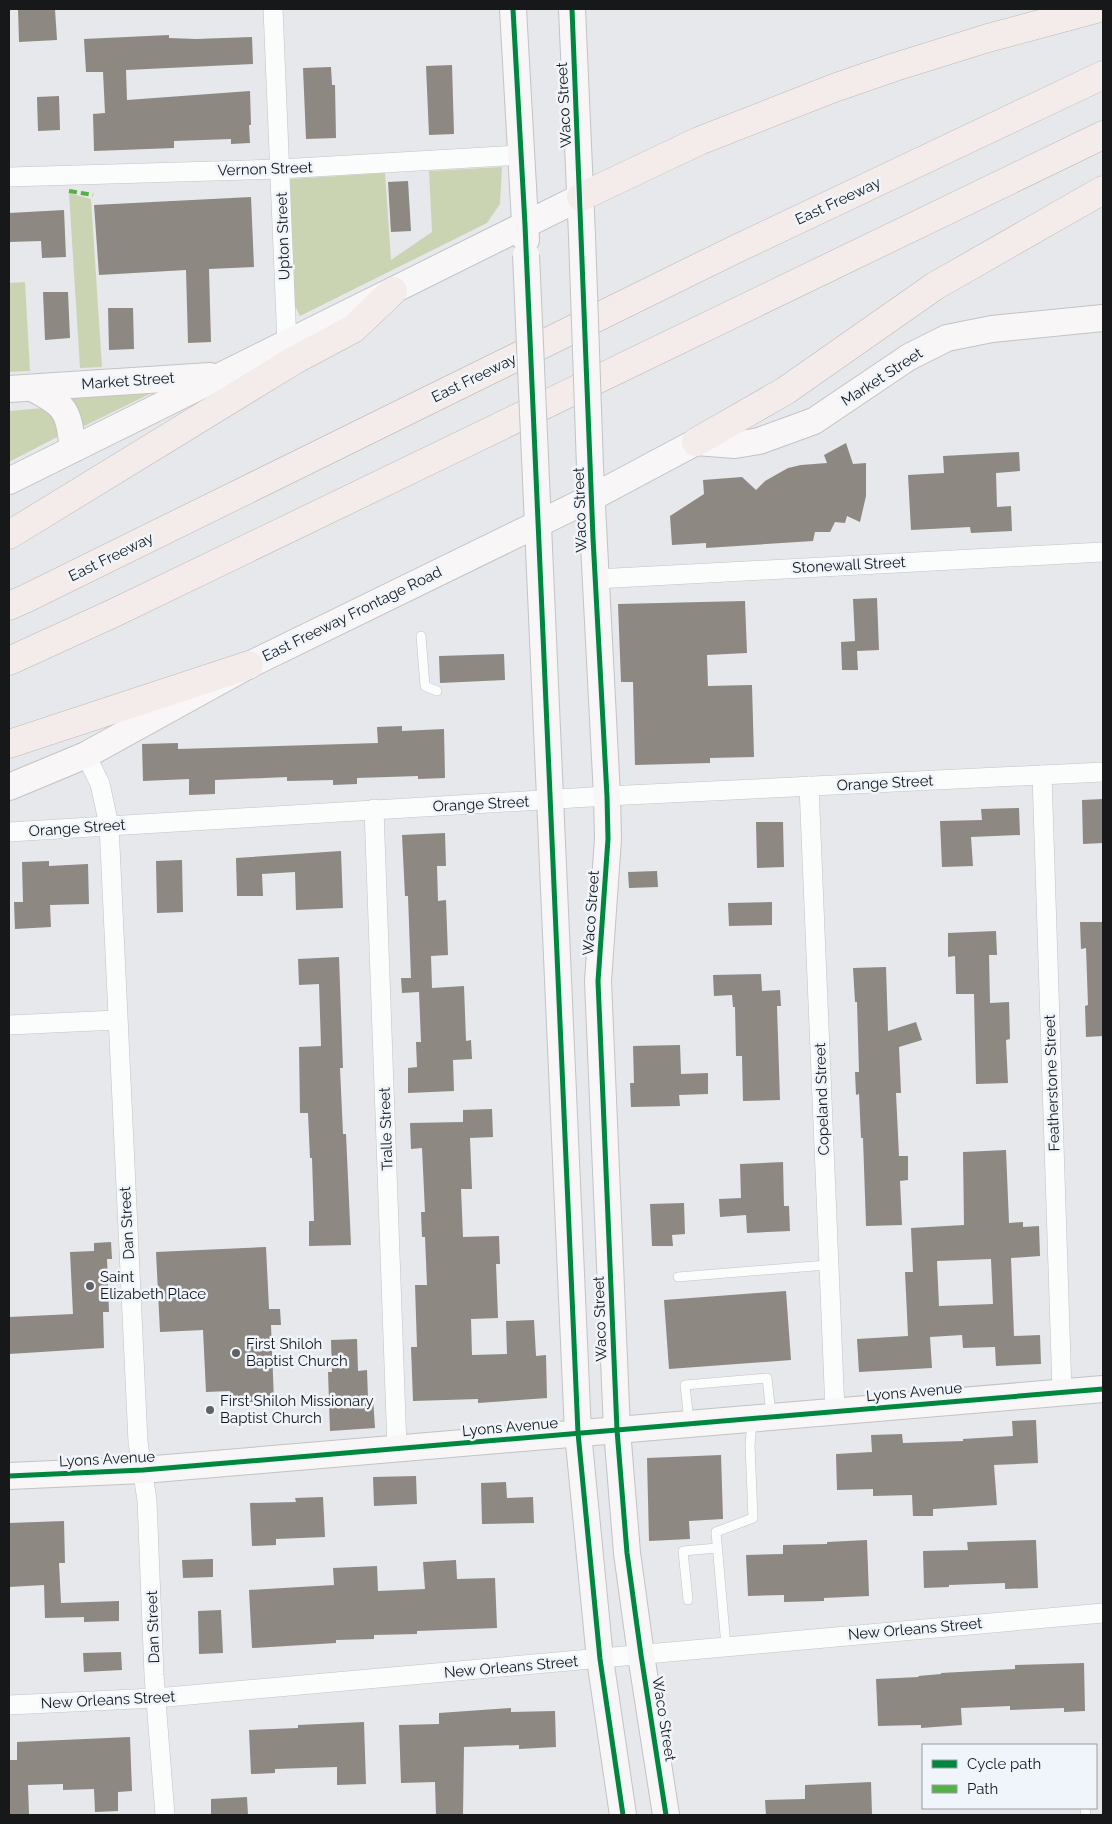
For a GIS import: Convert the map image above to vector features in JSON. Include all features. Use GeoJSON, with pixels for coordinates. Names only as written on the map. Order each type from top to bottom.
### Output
{"type":"FeatureCollection","features":[{"type":"Feature","properties":{"kind":"highway"},"geometry":{"type":"LineString","coordinates":[[580,197],[699,141],[834,88],[988,38],[1096,9]]}},
{"type":"Feature","properties":{"kind":"highway","name":"East Freeway"},"geometry":{"type":"LineString","coordinates":[[9,606],[734,250],[1103,75]]}},
{"type":"Feature","properties":{"kind":"highway"},"geometry":{"type":"LineString","coordinates":[[9,661],[116,612],[1103,135]]}},
{"type":"Feature","properties":{"kind":"highway"},"geometry":{"type":"LineString","coordinates":[[696,442],[784,391],[935,286],[1103,190]]}},
{"type":"Feature","properties":{"kind":"highway"},"geometry":{"type":"LineString","coordinates":[[9,535],[293,361],[353,329],[393,291]]}},
{"type":"Feature","properties":{"kind":"highway"},"geometry":{"type":"LineString","coordinates":[[9,744],[248,665]]}},
{"type":"Feature","properties":{"kind":"main road","name":"Waco Street"},"geometry":{"type":"LineString","coordinates":[[513,9],[525,225],[578,1433],[600,1659],[623,1815]]}},
{"type":"Feature","properties":{"kind":"main road","name":"Waco Street"},"geometry":{"type":"LineString","coordinates":[[572,9],[591,498],[607,796],[608,839],[598,981],[617,1430],[627,1553],[666,1815]]}},
{"type":"Feature","properties":{"kind":"main road"},"geometry":{"type":"LineString","coordinates":[[9,481],[580,197]]}},
{"type":"Feature","properties":{"kind":"main road","name":"Market Street"},"geometry":{"type":"LineString","coordinates":[[696,442],[735,445],[759,441],[814,422],[909,357],[947,338],[992,329],[1103,318]]}},
{"type":"Feature","properties":{"kind":"main road","name":"Market Street"},"geometry":{"type":"LineString","coordinates":[[21,388],[223,375]]}},
{"type":"Feature","properties":{"kind":"main road","name":"Market Street"},"geometry":{"type":"LineString","coordinates":[[21,388],[56,400],[62,407],[70,425],[74,449]]}},
{"type":"Feature","properties":{"kind":"main road","name":"East Freeway Frontage Road"},"geometry":{"type":"LineString","coordinates":[[9,787],[86,755],[248,665],[591,498],[696,442]]}},
{"type":"Feature","properties":{"kind":"main road"},"geometry":{"type":"LineString","coordinates":[[565,1120],[604,1119]]}},
{"type":"Feature","properties":{"kind":"main road","name":"Lyons Avenue"},"geometry":{"type":"LineString","coordinates":[[9,1476],[143,1470],[1103,1389]]}},
{"type":"Feature","properties":{"kind":"street","name":"Upton Street"},"geometry":{"type":"LineString","coordinates":[[274,9],[287,344]]}},
{"type":"Feature","properties":{"kind":"street","name":"Vernon Street"},"geometry":{"type":"LineString","coordinates":[[9,177],[280,169],[521,155]]}},
{"type":"Feature","properties":{"kind":"street","name":"Stonewall Street"},"geometry":{"type":"LineString","coordinates":[[596,579],[1103,552]]}},
{"type":"Feature","properties":{"kind":"street","name":"Dan Street"},"geometry":{"type":"LineString","coordinates":[[86,755],[100,784],[110,825],[117,1020],[138,1442],[148,1500],[156,1698],[165,1815]]}},
{"type":"Feature","properties":{"kind":"street","name":"Orange Street"},"geometry":{"type":"LineString","coordinates":[[9,832],[607,796],[1103,772]]}},
{"type":"Feature","properties":{"kind":"street","name":"Featherstone Street"},"geometry":{"type":"LineString","coordinates":[[1042,775],[1062,1391]]}},
{"type":"Feature","properties":{"kind":"street","name":"Copeland Street"},"geometry":{"type":"LineString","coordinates":[[809,786],[827,1265],[835,1411]]}},
{"type":"Feature","properties":{"kind":"street","name":"Tralle Street"},"geometry":{"type":"LineString","coordinates":[[374,809],[397,1448]]}},
{"type":"Feature","properties":{"kind":"street"},"geometry":{"type":"LineString","coordinates":[[9,1025],[117,1020]]}},
{"type":"Feature","properties":{"kind":"street","name":"New Orleans Street"},"geometry":{"type":"LineString","coordinates":[[9,1705],[156,1698],[1103,1613]]}},
{"type":"Feature","properties":{"kind":"lane"},"geometry":{"type":"LineString","coordinates":[[421,636],[424,686],[437,691]]}},
{"type":"Feature","properties":{"kind":"lane"},"geometry":{"type":"LineString","coordinates":[[678,1277],[827,1265]]}},
{"type":"Feature","properties":{"kind":"lane"},"geometry":{"type":"LineString","coordinates":[[690,1423],[685,1385],[767,1378],[762,1418],[750,1445],[753,1518],[716,1532],[726,1646]]}},
{"type":"Feature","properties":{"kind":"lane"},"geometry":{"type":"LineString","coordinates":[[688,1600],[684,1551],[717,1548]]}},
{"type":"Feature","properties":{"kind":"green space"},"geometry":{"type":"Polygon","coordinates":[[[502,167],[500,204],[487,223],[300,316],[293,302],[291,179],[385,173],[391,260],[432,232],[429,171],[502,167]]]}},
{"type":"Feature","properties":{"kind":"green space"},"geometry":{"type":"Polygon","coordinates":[[[69,193],[91,199],[102,367],[80,368],[69,193]]]}},
{"type":"Feature","properties":{"kind":"green space"},"geometry":{"type":"Polygon","coordinates":[[[25,282],[30,371],[9,372],[9,283],[25,282]]]}},
{"type":"Feature","properties":{"kind":"green space"},"geometry":{"type":"Polygon","coordinates":[[[166,386],[82,427],[68,397],[166,386]]]}},
{"type":"Feature","properties":{"kind":"green space"},"geometry":{"type":"Polygon","coordinates":[[[43,408],[52,410],[59,436],[9,462],[9,411],[43,408]]]}},
{"type":"Feature","properties":{"kind":"building"},"geometry":{"type":"Polygon","coordinates":[[[18,9],[55,9],[57,40],[19,42],[18,9]]]}},
{"type":"Feature","properties":{"kind":"building"},"geometry":{"type":"Polygon","coordinates":[[[169,35],[169,38],[196,39],[252,37],[253,64],[126,70],[127,100],[250,91],[250,143],[231,144],[231,139],[174,141],[174,148],[94,151],[93,114],[105,113],[103,72],[86,72],[84,39],[169,35]]]}},
{"type":"Feature","properties":{"kind":"building"},"geometry":{"type":"Polygon","coordinates":[[[452,65],[454,134],[429,135],[426,66],[452,65]]]}},
{"type":"Feature","properties":{"kind":"building"},"geometry":{"type":"Polygon","coordinates":[[[331,67],[332,85],[335,85],[336,138],[306,139],[303,68],[331,67]]]}},
{"type":"Feature","properties":{"kind":"building"},"geometry":{"type":"Polygon","coordinates":[[[59,96],[60,130],[38,131],[37,97],[59,96]]]}},
{"type":"Feature","properties":{"kind":"building"},"geometry":{"type":"Polygon","coordinates":[[[408,181],[411,231],[391,232],[388,182],[408,181]]]}},
{"type":"Feature","properties":{"kind":"building"},"geometry":{"type":"Polygon","coordinates":[[[251,197],[254,267],[209,269],[211,342],[188,343],[186,270],[99,275],[94,205],[251,197]]]}},
{"type":"Feature","properties":{"kind":"building"},"geometry":{"type":"Polygon","coordinates":[[[64,210],[66,257],[42,258],[41,241],[9,242],[9,213],[64,210]]]}},
{"type":"Feature","properties":{"kind":"building"},"geometry":{"type":"Polygon","coordinates":[[[43,292],[68,292],[70,338],[45,340],[43,292]]]}},
{"type":"Feature","properties":{"kind":"building"},"geometry":{"type":"Polygon","coordinates":[[[108,308],[133,308],[134,349],[109,350],[108,308]]]}},
{"type":"Feature","properties":{"kind":"building"},"geometry":{"type":"Polygon","coordinates":[[[846,443],[853,464],[866,463],[866,496],[860,522],[847,516],[845,523],[835,522],[830,532],[815,532],[813,541],[706,548],[706,543],[672,545],[670,516],[704,494],[703,480],[742,477],[756,490],[765,481],[788,468],[827,463],[824,455],[846,443]]]}},
{"type":"Feature","properties":{"kind":"building"},"geometry":{"type":"Polygon","coordinates":[[[1019,452],[1020,471],[996,473],[997,507],[1011,506],[1012,531],[971,533],[970,527],[911,530],[908,475],[944,473],[943,456],[1019,452]]]}},
{"type":"Feature","properties":{"kind":"building"},"geometry":{"type":"Polygon","coordinates":[[[877,598],[879,650],[857,651],[858,670],[842,670],[841,642],[855,641],[853,599],[877,598]]]}},
{"type":"Feature","properties":{"kind":"building"},"geometry":{"type":"Polygon","coordinates":[[[745,601],[747,653],[707,655],[708,686],[752,685],[754,757],[710,758],[710,763],[635,765],[633,682],[621,682],[618,604],[745,601]]]}},
{"type":"Feature","properties":{"kind":"building"},"geometry":{"type":"Polygon","coordinates":[[[504,654],[505,680],[440,683],[439,656],[504,654]]]}},
{"type":"Feature","properties":{"kind":"building"},"geometry":{"type":"Polygon","coordinates":[[[402,726],[402,731],[444,729],[445,778],[418,779],[418,776],[357,778],[357,784],[333,785],[333,780],[287,781],[287,777],[215,780],[215,794],[189,795],[189,779],[143,781],[142,744],[178,743],[178,749],[378,743],[377,727],[402,726]]]}},
{"type":"Feature","properties":{"kind":"building"},"geometry":{"type":"Polygon","coordinates":[[[1103,799],[1103,843],[1083,844],[1082,800],[1103,799]]]}},
{"type":"Feature","properties":{"kind":"building"},"geometry":{"type":"Polygon","coordinates":[[[1019,808],[1020,835],[971,837],[973,866],[942,867],[940,821],[982,820],[981,809],[1019,808]]]}},
{"type":"Feature","properties":{"kind":"building"},"geometry":{"type":"Polygon","coordinates":[[[756,822],[783,822],[784,867],[757,868],[756,822]]]}},
{"type":"Feature","properties":{"kind":"building"},"geometry":{"type":"Polygon","coordinates":[[[445,833],[446,866],[437,866],[438,901],[446,900],[448,955],[431,956],[432,988],[464,986],[466,1041],[471,1040],[472,1059],[453,1060],[454,1091],[408,1093],[408,1068],[417,1067],[416,1042],[421,1042],[419,992],[402,993],[401,978],[411,978],[408,896],[405,896],[402,835],[445,833]]]}},
{"type":"Feature","properties":{"kind":"building"},"geometry":{"type":"Polygon","coordinates":[[[341,851],[343,908],[296,910],[295,872],[262,874],[263,896],[237,896],[236,858],[341,851]]]}},
{"type":"Feature","properties":{"kind":"building"},"geometry":{"type":"Polygon","coordinates":[[[182,860],[183,912],[157,913],[156,861],[182,860]]]}},
{"type":"Feature","properties":{"kind":"building"},"geometry":{"type":"Polygon","coordinates":[[[49,861],[49,866],[88,864],[89,904],[50,905],[51,927],[15,929],[14,902],[23,902],[22,862],[49,861]]]}},
{"type":"Feature","properties":{"kind":"building"},"geometry":{"type":"Polygon","coordinates":[[[657,871],[658,887],[629,888],[628,872],[657,871]]]}},
{"type":"Feature","properties":{"kind":"building"},"geometry":{"type":"Polygon","coordinates":[[[772,902],[772,925],[729,926],[728,903],[772,902]]]}},
{"type":"Feature","properties":{"kind":"building"},"geometry":{"type":"Polygon","coordinates":[[[1080,922],[1103,922],[1103,1036],[1086,1037],[1085,1006],[1088,1005],[1086,948],[1081,949],[1080,922]]]}},
{"type":"Feature","properties":{"kind":"building"},"geometry":{"type":"Polygon","coordinates":[[[996,931],[997,955],[989,955],[990,1003],[1009,1002],[1010,1039],[1006,1040],[1008,1083],[976,1084],[974,994],[956,994],[955,956],[948,957],[948,933],[996,931]]]}},
{"type":"Feature","properties":{"kind":"building"},"geometry":{"type":"Polygon","coordinates":[[[339,957],[343,1068],[340,1068],[343,1134],[346,1134],[351,1245],[309,1246],[309,1221],[314,1221],[312,1158],[310,1158],[308,1113],[300,1113],[299,1047],[321,1046],[319,984],[299,985],[298,959],[339,957]]]}},
{"type":"Feature","properties":{"kind":"building"},"geometry":{"type":"Polygon","coordinates":[[[886,967],[888,1031],[916,1022],[922,1040],[899,1047],[901,1093],[896,1093],[899,1156],[908,1156],[908,1180],[900,1181],[902,1225],[866,1226],[863,1138],[861,1138],[859,1094],[856,1095],[855,1072],[859,1072],[857,1002],[855,1002],[853,968],[886,967]]]}},
{"type":"Feature","properties":{"kind":"building"},"geometry":{"type":"Polygon","coordinates":[[[761,974],[762,991],[780,990],[781,1006],[777,1006],[780,1100],[743,1101],[742,1056],[736,1056],[735,1007],[733,1007],[732,995],[714,996],[713,975],[761,974]]]}},
{"type":"Feature","properties":{"kind":"building"},"geometry":{"type":"Polygon","coordinates":[[[680,1045],[681,1074],[708,1073],[708,1094],[679,1095],[680,1106],[631,1107],[630,1083],[634,1083],[633,1046],[680,1045]]]}},
{"type":"Feature","properties":{"kind":"building"},"geometry":{"type":"Polygon","coordinates":[[[492,1109],[493,1137],[470,1138],[472,1189],[461,1189],[463,1237],[499,1236],[500,1264],[496,1264],[498,1318],[471,1319],[472,1355],[507,1354],[506,1321],[534,1320],[536,1356],[546,1355],[547,1398],[478,1403],[478,1399],[413,1401],[411,1347],[417,1347],[415,1285],[427,1285],[425,1237],[422,1237],[421,1212],[425,1212],[422,1148],[411,1149],[410,1123],[463,1122],[463,1110],[492,1109]]]}},
{"type":"Feature","properties":{"kind":"building"},"geometry":{"type":"Polygon","coordinates":[[[1006,1150],[1009,1223],[1023,1222],[1023,1227],[1039,1226],[1040,1256],[1011,1258],[1014,1336],[1040,1335],[1041,1364],[996,1366],[995,1347],[963,1348],[962,1335],[930,1337],[932,1368],[859,1372],[857,1339],[908,1336],[905,1272],[913,1272],[911,1228],[964,1225],[963,1152],[1006,1150]],[[991,1259],[937,1261],[939,1306],[993,1304],[991,1259]]]}},
{"type":"Feature","properties":{"kind":"building"},"geometry":{"type":"Polygon","coordinates":[[[783,1162],[784,1206],[789,1206],[790,1231],[747,1233],[746,1215],[720,1217],[719,1199],[741,1198],[740,1164],[783,1162]]]}},
{"type":"Feature","properties":{"kind":"building"},"geometry":{"type":"Polygon","coordinates":[[[684,1203],[685,1234],[672,1235],[673,1246],[652,1246],[650,1204],[684,1203]]]}},
{"type":"Feature","properties":{"kind":"building","name":"Saint Elizabeth Place"},"geometry":{"type":"Polygon","coordinates":[[[111,1242],[112,1259],[107,1259],[109,1312],[103,1312],[104,1348],[9,1354],[9,1317],[73,1314],[70,1252],[94,1251],[94,1243],[111,1242]]]}},
{"type":"Feature","properties":{"kind":"building"},"geometry":{"type":"Polygon","coordinates":[[[266,1247],[269,1309],[280,1309],[281,1325],[271,1325],[274,1401],[231,1403],[230,1391],[206,1392],[203,1330],[160,1332],[156,1252],[266,1247]]]}},
{"type":"Feature","properties":{"kind":"building"},"geometry":{"type":"Polygon","coordinates":[[[786,1291],[791,1360],[669,1369],[664,1300],[786,1291]]]}},
{"type":"Feature","properties":{"kind":"building"},"geometry":{"type":"Polygon","coordinates":[[[357,1339],[358,1371],[367,1370],[368,1398],[373,1398],[375,1428],[330,1431],[328,1372],[332,1372],[331,1340],[357,1339]]]}},
{"type":"Feature","properties":{"kind":"building"},"geometry":{"type":"Polygon","coordinates":[[[1036,1420],[1038,1463],[994,1465],[997,1505],[933,1509],[933,1516],[913,1516],[912,1495],[873,1496],[873,1489],[837,1490],[836,1454],[872,1452],[871,1435],[902,1434],[903,1443],[963,1441],[963,1439],[1013,1436],[1012,1421],[1036,1420]]]}},
{"type":"Feature","properties":{"kind":"building"},"geometry":{"type":"Polygon","coordinates":[[[721,1455],[723,1519],[689,1521],[690,1539],[649,1541],[647,1458],[721,1455]]]}},
{"type":"Feature","properties":{"kind":"building"},"geometry":{"type":"Polygon","coordinates":[[[416,1476],[417,1504],[374,1506],[373,1477],[416,1476]]]}},
{"type":"Feature","properties":{"kind":"building"},"geometry":{"type":"Polygon","coordinates":[[[506,1482],[507,1498],[533,1497],[534,1523],[482,1524],[481,1483],[506,1482]]]}},
{"type":"Feature","properties":{"kind":"building"},"geometry":{"type":"Polygon","coordinates":[[[323,1497],[325,1537],[276,1539],[276,1545],[252,1546],[250,1503],[296,1502],[295,1498],[323,1497]]]}},
{"type":"Feature","properties":{"kind":"building"},"geometry":{"type":"Polygon","coordinates":[[[64,1521],[65,1563],[59,1563],[61,1603],[119,1601],[119,1621],[84,1622],[84,1617],[45,1618],[44,1585],[9,1587],[9,1523],[64,1521]]]}},
{"type":"Feature","properties":{"kind":"building"},"geometry":{"type":"Polygon","coordinates":[[[867,1540],[869,1596],[824,1598],[824,1601],[784,1602],[784,1595],[748,1596],[746,1555],[783,1554],[783,1545],[827,1544],[827,1542],[867,1540]]]}},
{"type":"Feature","properties":{"kind":"building"},"geometry":{"type":"Polygon","coordinates":[[[1036,1540],[1038,1588],[1005,1589],[1005,1583],[924,1588],[923,1551],[968,1550],[967,1542],[1036,1540]]]}},
{"type":"Feature","properties":{"kind":"building"},"geometry":{"type":"Polygon","coordinates":[[[213,1559],[213,1577],[183,1578],[182,1560],[213,1559]]]}},
{"type":"Feature","properties":{"kind":"building"},"geometry":{"type":"Polygon","coordinates":[[[456,1560],[457,1579],[495,1578],[497,1628],[417,1631],[417,1634],[374,1635],[374,1639],[336,1640],[336,1643],[252,1648],[249,1590],[334,1585],[333,1568],[377,1566],[378,1591],[425,1589],[423,1562],[456,1560]]]}},
{"type":"Feature","properties":{"kind":"building"},"geometry":{"type":"Polygon","coordinates":[[[221,1610],[223,1653],[199,1654],[198,1611],[221,1610]]]}},
{"type":"Feature","properties":{"kind":"building"},"geometry":{"type":"Polygon","coordinates":[[[121,1652],[122,1670],[84,1672],[83,1653],[121,1652]]]}},
{"type":"Feature","properties":{"kind":"building"},"geometry":{"type":"Polygon","coordinates":[[[1084,1663],[1085,1711],[1064,1712],[1064,1708],[1010,1710],[1010,1706],[961,1708],[962,1725],[921,1728],[921,1725],[878,1726],[876,1679],[1015,1669],[1015,1665],[1084,1663]]]}},
{"type":"Feature","properties":{"kind":"building"},"geometry":{"type":"Polygon","coordinates":[[[511,1708],[511,1712],[555,1711],[556,1747],[519,1749],[519,1745],[464,1747],[463,1815],[436,1815],[435,1782],[401,1783],[399,1725],[439,1724],[439,1713],[511,1708]]]}},
{"type":"Feature","properties":{"kind":"building"},"geometry":{"type":"Polygon","coordinates":[[[364,1722],[366,1784],[337,1785],[337,1767],[275,1769],[275,1773],[251,1774],[249,1730],[298,1728],[298,1725],[364,1722]]]}},
{"type":"Feature","properties":{"kind":"building"},"geometry":{"type":"Polygon","coordinates":[[[130,1737],[132,1791],[118,1792],[118,1811],[95,1812],[94,1789],[63,1790],[63,1784],[28,1785],[29,1814],[9,1815],[9,1760],[17,1760],[17,1742],[130,1737]]]}},
{"type":"Feature","properties":{"kind":"building"},"geometry":{"type":"Polygon","coordinates":[[[871,1782],[872,1815],[766,1815],[765,1800],[805,1799],[805,1785],[871,1782]]]}},
{"type":"Feature","properties":{"kind":"building"},"geometry":{"type":"Polygon","coordinates":[[[247,1797],[248,1815],[211,1815],[211,1799],[247,1797]]]}},
{"type":"Feature","properties":{"kind":"marked path"},"geometry":{"type":"LineString","coordinates":[[69,191],[93,195]]}},
{"type":"Feature","properties":{"kind":"cycle path"},"geometry":{"type":"LineString","coordinates":[[513,9],[525,225],[578,1433],[600,1659],[623,1815]]}},
{"type":"Feature","properties":{"kind":"cycle path"},"geometry":{"type":"LineString","coordinates":[[572,9],[593,538],[607,796],[608,839],[598,981],[617,1430],[627,1553],[666,1815]]}},
{"type":"Feature","properties":{"kind":"cycle path"},"geometry":{"type":"LineString","coordinates":[[9,1476],[143,1470],[1103,1389]]}},
{"type":"Feature","properties":{"kind":"place","name":"Saint Elizabeth Place"},"geometry":{"type":"Point","coordinates":[90,1286]}},
{"type":"Feature","properties":{"kind":"place","name":"First Shiloh Baptist Church"},"geometry":{"type":"Point","coordinates":[236,1353]}},
{"type":"Feature","properties":{"kind":"place","name":"First Shiloh Missionary Baptist Church"},"geometry":{"type":"Point","coordinates":[210,1410]}}]}
